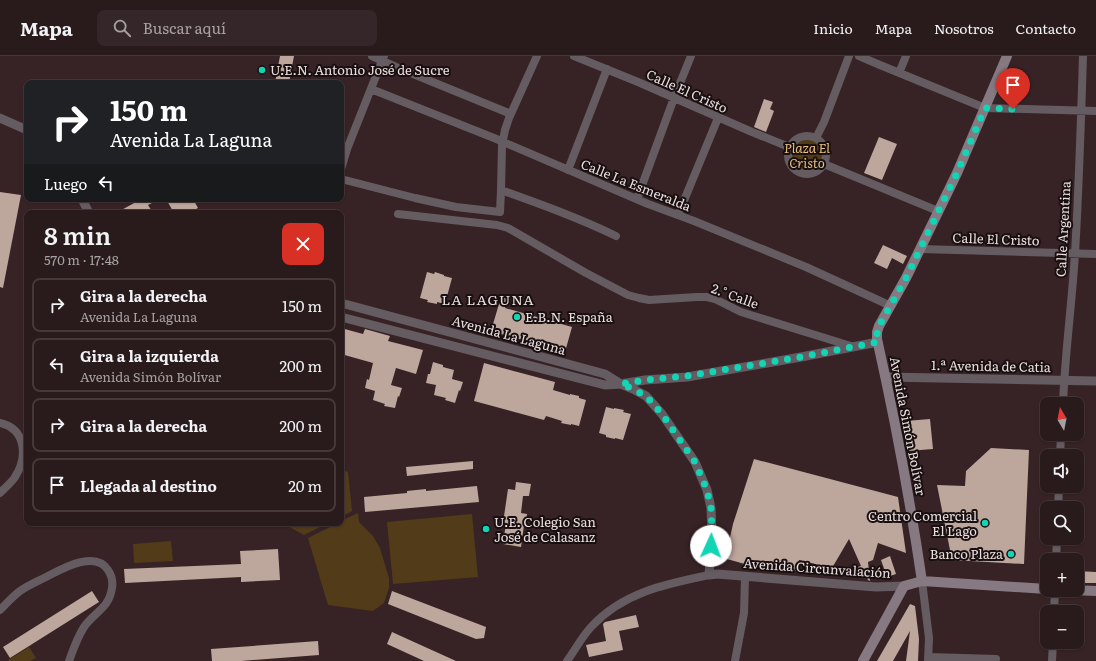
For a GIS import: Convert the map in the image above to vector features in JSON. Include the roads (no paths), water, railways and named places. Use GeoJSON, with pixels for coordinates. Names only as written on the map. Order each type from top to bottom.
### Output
{"type":"FeatureCollection","features":[{"type":"Feature","properties":{"kind":"main road","name":"Avenida Simón Bolívar"},"geometry":{"type":"LineString","coordinates":[[922,581],[914,527],[877,332],[957,173],[1007,56]]}},
{"type":"Feature","properties":{"kind":"main road"},"geometry":{"type":"LineString","coordinates":[[863,661],[904,586],[922,581],[1040,588]]}},
{"type":"Feature","properties":{"kind":"main road"},"geometry":{"type":"LineString","coordinates":[[1084,591],[1096,591]]}},
{"type":"Feature","properties":{"kind":"street"},"geometry":{"type":"LineString","coordinates":[[372,56],[383,58],[511,114]]}},
{"type":"Feature","properties":{"kind":"street"},"geometry":{"type":"LineString","coordinates":[[344,180],[449,206],[500,212],[502,142],[511,114],[538,56]]}},
{"type":"Feature","properties":{"kind":"street","name":"Calle El Cristo"},"geometry":{"type":"LineString","coordinates":[[574,56],[789,147]]}},
{"type":"Feature","properties":{"kind":"street"},"geometry":{"type":"LineString","coordinates":[[637,199],[691,56]]}},
{"type":"Feature","properties":{"kind":"street"},"geometry":{"type":"LineString","coordinates":[[816,138],[824,122],[849,56]]}},
{"type":"Feature","properties":{"kind":"street"},"geometry":{"type":"LineString","coordinates":[[859,56],[985,108],[1096,111]]}},
{"type":"Feature","properties":{"kind":"street"},"geometry":{"type":"LineString","coordinates":[[899,73],[906,56]]}},
{"type":"Feature","properties":{"kind":"street","name":"Calle Argentina"},"geometry":{"type":"LineString","coordinates":[[1063,397],[1075,253],[1082,111],[1083,56]]}},
{"type":"Feature","properties":{"kind":"street"},"geometry":{"type":"LineString","coordinates":[[344,148],[371,89],[383,58]]}},
{"type":"Feature","properties":{"kind":"street"},"geometry":{"type":"LineString","coordinates":[[568,170],[607,69]]}},
{"type":"Feature","properties":{"kind":"street","name":"Calle La Esmeralda"},"geometry":{"type":"LineString","coordinates":[[371,89],[806,267],[891,306]]}},
{"type":"Feature","properties":{"kind":"street"},"geometry":{"type":"LineString","coordinates":[[0,118],[24,129]]}},
{"type":"Feature","properties":{"kind":"street"},"geometry":{"type":"LineString","coordinates":[[678,215],[718,118]]}},
{"type":"Feature","properties":{"kind":"street"},"geometry":{"type":"LineString","coordinates":[[809,136],[816,138],[825,148],[826,158],[824,164],[814,173],[804,174],[795,171],[789,163],[789,147],[799,137],[809,136]]}},
{"type":"Feature","properties":{"kind":"street"},"geometry":{"type":"LineString","coordinates":[[824,164],[938,211]]}},
{"type":"Feature","properties":{"kind":"street"},"geometry":{"type":"LineString","coordinates":[[501,190],[554,209],[616,236]]}},
{"type":"Feature","properties":{"kind":"street","name":"2.° Calle"},"geometry":{"type":"LineString","coordinates":[[398,214],[497,225],[508,228],[586,273],[628,295],[649,300],[707,297],[741,312],[854,347]]}},
{"type":"Feature","properties":{"kind":"street","name":"Calle El Cristo"},"geometry":{"type":"LineString","coordinates":[[920,249],[1096,254]]}},
{"type":"Feature","properties":{"kind":"street","name":"Avenida La Laguna"},"geometry":{"type":"LineString","coordinates":[[344,304],[605,374],[621,384],[646,396],[662,414],[695,462],[707,490],[711,508],[712,532],[709,575]]}},
{"type":"Feature","properties":{"kind":"street","name":"Avenida La Laguna"},"geometry":{"type":"LineString","coordinates":[[344,318],[605,385],[687,376],[801,357],[878,342]]}},
{"type":"Feature","properties":{"kind":"street","name":"1.ª Avenida de Catia"},"geometry":{"type":"LineString","coordinates":[[885,377],[1096,382]]}},
{"type":"Feature","properties":{"kind":"street"},"geometry":{"type":"LineString","coordinates":[[0,423],[11,428],[18,434],[22,442],[23,450],[22,461],[15,477],[0,493]]}},
{"type":"Feature","properties":{"kind":"street"},"geometry":{"type":"LineString","coordinates":[[0,610],[21,590],[64,569],[80,562],[99,562],[110,573],[112,580],[109,600],[85,626],[78,638],[69,661]]}},
{"type":"Feature","properties":{"kind":"street","name":"Avenida Circunvalación"},"geometry":{"type":"LineString","coordinates":[[567,661],[592,626],[609,611],[628,599],[671,582],[717,574],[876,587],[904,586]]}},
{"type":"Feature","properties":{"kind":"street"},"geometry":{"type":"LineString","coordinates":[[735,661],[744,613],[745,577]]}},
{"type":"Feature","properties":{"kind":"street","name":"Avenida Simón Bolívar"},"geometry":{"type":"LineString","coordinates":[[922,581],[929,638],[929,659]]}},
{"type":"Feature","properties":{"kind":"street"},"geometry":{"type":"LineString","coordinates":[[1052,661],[1053,649]]}},
{"type":"Feature","properties":{"kind":"street"},"geometry":{"type":"LineString","coordinates":[[929,659],[996,659]]}},
{"type":"Feature","properties":{"kind":"place","name":"U.E.N. Antonio José de Sucre"},"geometry":{"type":"Point","coordinates":[262,70]}},
{"type":"Feature","properties":{"kind":"place","name":"E.B.N. España"},"geometry":{"type":"Point","coordinates":[517,317]}},
{"type":"Feature","properties":{"kind":"place","name":"Centro Comercial El Lago"},"geometry":{"type":"Point","coordinates":[985,523]}},
{"type":"Feature","properties":{"kind":"place","name":"U.E. Colegio San José de Calasanz"},"geometry":{"type":"Point","coordinates":[486,529]}},
{"type":"Feature","properties":{"kind":"place","name":"Banco Plaza"},"geometry":{"type":"Point","coordinates":[1011,554]}},
{"type":"Feature","properties":{"kind":"district","name":"LA LAGUNA"},"geometry":{"type":"Point","coordinates":[488,300]}},
{"type":"Feature","properties":{"kind":"park label","name":"Plaza El Cristo"},"geometry":{"type":"Point","coordinates":[807,156]}}]}
